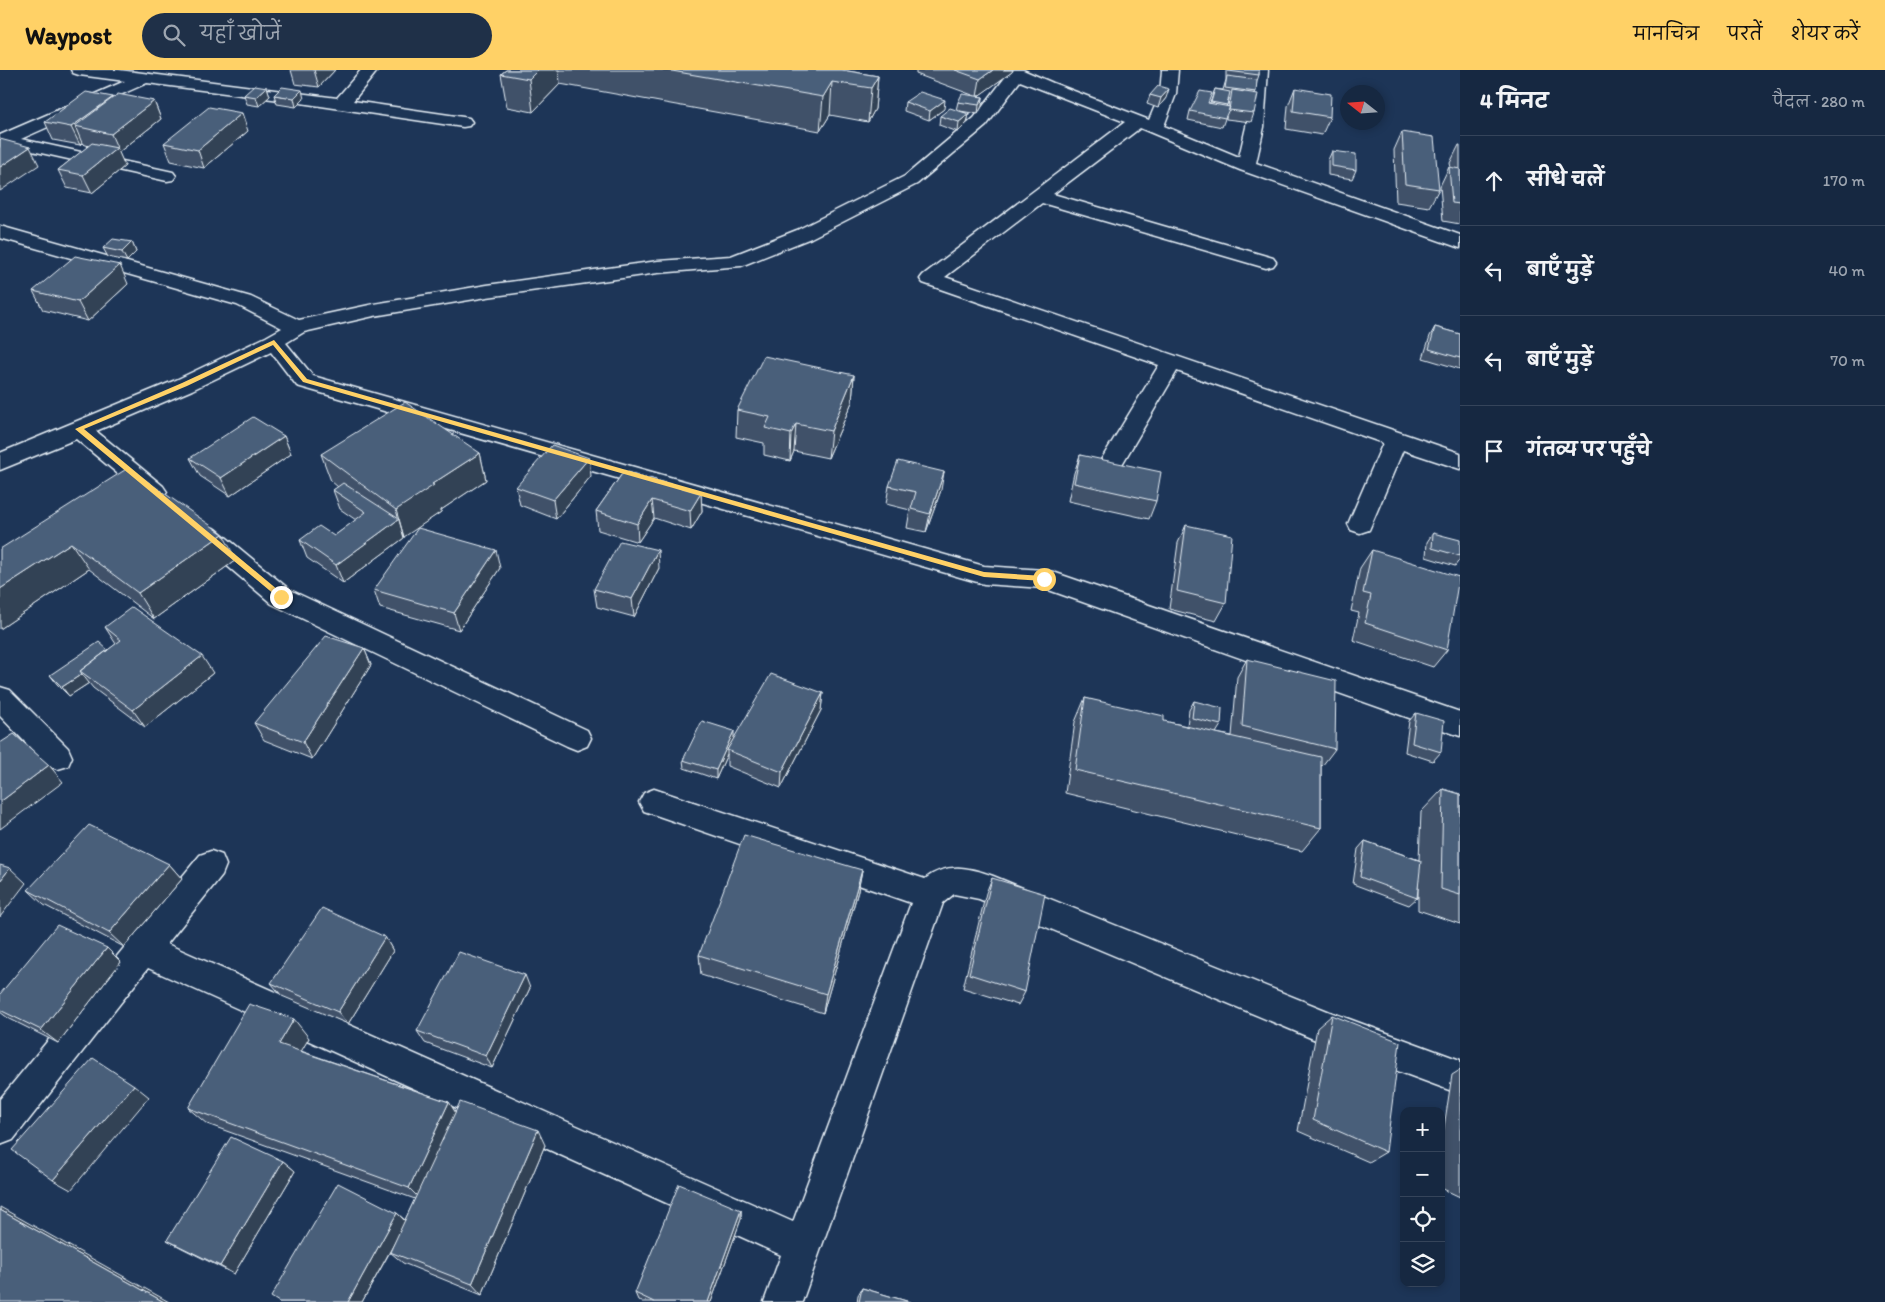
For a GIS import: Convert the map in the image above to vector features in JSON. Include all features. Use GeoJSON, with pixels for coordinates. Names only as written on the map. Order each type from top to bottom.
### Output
{"type":"FeatureCollection","features":[{"type":"Feature","properties":{"kind":"street"},"geometry":{"type":"LineString","coordinates":[[79,70],[280,95],[463,122]]}},
{"type":"Feature","properties":{"kind":"street"},"geometry":{"type":"LineString","coordinates":[[340,105],[370,70]]}},
{"type":"Feature","properties":{"kind":"street"},"geometry":{"type":"LineString","coordinates":[[1170,70],[1168,94],[1141,122],[1039,196],[930,279],[1460,461]]}},
{"type":"Feature","properties":{"kind":"street"},"geometry":{"type":"LineString","coordinates":[[1246,166],[1255,127],[1260,70]]}},
{"type":"Feature","properties":{"kind":"street"},"geometry":{"type":"LineString","coordinates":[[0,462],[184,385],[274,342],[298,327],[374,310],[487,291],[658,267],[734,262],[804,234],[911,180],[980,122],[1013,72],[1047,87],[1141,122],[1246,166],[1460,242]]}},
{"type":"Feature","properties":{"kind":"street"},"geometry":{"type":"LineString","coordinates":[[2,141],[145,78]]}},
{"type":"Feature","properties":{"kind":"street"},"geometry":{"type":"LineString","coordinates":[[2,141],[167,176]]}},
{"type":"Feature","properties":{"kind":"street"},"geometry":{"type":"LineString","coordinates":[[1039,196],[1266,262]]}},
{"type":"Feature","properties":{"kind":"street"},"geometry":{"type":"LineString","coordinates":[[0,232],[244,301],[298,327]]}},
{"type":"Feature","properties":{"kind":"street"},"geometry":{"type":"LineString","coordinates":[[274,342],[305,381],[984,575],[1044,579],[1460,724]]}},
{"type":"Feature","properties":{"kind":"street"},"geometry":{"type":"LineString","coordinates":[[1114,460],[1172,362]]}},
{"type":"Feature","properties":{"kind":"street"},"geometry":{"type":"LineString","coordinates":[[79,429],[169,504]]}},
{"type":"Feature","properties":{"kind":"street"},"geometry":{"type":"LineString","coordinates":[[1360,524],[1396,439]]}},
{"type":"Feature","properties":{"kind":"street"},"geometry":{"type":"LineString","coordinates":[[191,522],[281,597],[576,738]]}},
{"type":"Feature","properties":{"kind":"street"},"geometry":{"type":"LineString","coordinates":[[0,698],[58,757]]}},
{"type":"Feature","properties":{"kind":"street"},"geometry":{"type":"LineString","coordinates":[[654,802],[930,895]]}},
{"type":"Feature","properties":{"kind":"street"},"geometry":{"type":"LineString","coordinates":[[0,1127],[211,865]]}},
{"type":"Feature","properties":{"kind":"street"},"geometry":{"type":"LineString","coordinates":[[783,1302],[930,895],[941,883],[956,880],[982,886],[1330,1028],[1460,1076]]}},
{"type":"Feature","properties":{"kind":"street"},"geometry":{"type":"LineString","coordinates":[[144,950],[803,1246]]}},
{"type":"Feature","properties":{"kind":"building"},"geometry":{"type":"Polygon","coordinates":[[[506,70],[538,70],[529,79],[501,74],[506,70]]]}},
{"type":"Feature","properties":{"kind":"building"},"geometry":{"type":"Polygon","coordinates":[[[666,70],[842,70],[878,76],[871,88],[832,82],[823,97],[666,70]]]}},
{"type":"Feature","properties":{"kind":"building"},"geometry":{"type":"Polygon","coordinates":[[[955,70],[993,70],[980,79],[955,70]]]}},
{"type":"Feature","properties":{"kind":"building"},"geometry":{"type":"Polygon","coordinates":[[[1259,70],[1259,75],[1228,71],[1259,70]]]}},
{"type":"Feature","properties":{"kind":"building"},"geometry":{"type":"Polygon","coordinates":[[[1227,76],[1257,80],[1256,92],[1225,88],[1227,76]]]}},
{"type":"Feature","properties":{"kind":"building"},"geometry":{"type":"Polygon","coordinates":[[[255,85],[267,87],[256,97],[244,95],[255,85]]]}},
{"type":"Feature","properties":{"kind":"building"},"geometry":{"type":"Polygon","coordinates":[[[1158,86],[1169,89],[1161,98],[1150,95],[1158,86]]]}},
{"type":"Feature","properties":{"kind":"building"},"geometry":{"type":"Polygon","coordinates":[[[282,87],[302,90],[294,98],[274,95],[282,87]]]}},
{"type":"Feature","properties":{"kind":"building"},"geometry":{"type":"Polygon","coordinates":[[[1295,88],[1331,94],[1330,117],[1293,111],[1295,88]]]}},
{"type":"Feature","properties":{"kind":"building"},"geometry":{"type":"Polygon","coordinates":[[[1215,89],[1230,92],[1227,105],[1211,102],[1215,89]]]}},
{"type":"Feature","properties":{"kind":"building"},"geometry":{"type":"Polygon","coordinates":[[[1232,90],[1258,94],[1254,113],[1229,110],[1232,90]]]}},
{"type":"Feature","properties":{"kind":"building"},"geometry":{"type":"Polygon","coordinates":[[[1200,91],[1212,93],[1208,103],[1230,107],[1225,118],[1190,111],[1200,91]]]}},
{"type":"Feature","properties":{"kind":"building"},"geometry":{"type":"Polygon","coordinates":[[[86,92],[113,97],[71,127],[45,122],[86,92]]]}},
{"type":"Feature","properties":{"kind":"building"},"geometry":{"type":"Polygon","coordinates":[[[920,92],[945,100],[930,111],[905,102],[920,92]]]}},
{"type":"Feature","properties":{"kind":"building"},"geometry":{"type":"Polygon","coordinates":[[[118,94],[154,101],[111,134],[75,126],[118,94]]]}},
{"type":"Feature","properties":{"kind":"building"},"geometry":{"type":"Polygon","coordinates":[[[962,94],[983,97],[979,105],[958,102],[962,94]]]}},
{"type":"Feature","properties":{"kind":"building"},"geometry":{"type":"Polygon","coordinates":[[[209,107],[242,113],[198,150],[164,143],[209,107]]]}},
{"type":"Feature","properties":{"kind":"building"},"geometry":{"type":"Polygon","coordinates":[[[950,108],[969,114],[959,122],[940,116],[950,108]]]}},
{"type":"Feature","properties":{"kind":"building"},"geometry":{"type":"Polygon","coordinates":[[[1402,132],[1434,137],[1439,189],[1405,184],[1402,132]]]}},
{"type":"Feature","properties":{"kind":"building"},"geometry":{"type":"Polygon","coordinates":[[[0,139],[30,147],[0,167],[0,139]]]}},
{"type":"Feature","properties":{"kind":"building"},"geometry":{"type":"Polygon","coordinates":[[[92,143],[117,148],[83,175],[58,170],[92,143]]]}},
{"type":"Feature","properties":{"kind":"building"},"geometry":{"type":"Polygon","coordinates":[[[1332,151],[1356,154],[1356,170],[1332,166],[1332,151]]]}},
{"type":"Feature","properties":{"kind":"building"},"geometry":{"type":"Polygon","coordinates":[[[1449,167],[1460,169],[1460,204],[1452,203],[1449,167]]]}},
{"type":"Feature","properties":{"kind":"building"},"geometry":{"type":"Polygon","coordinates":[[[113,239],[132,242],[122,252],[103,248],[113,239]]]}},
{"type":"Feature","properties":{"kind":"building"},"geometry":{"type":"Polygon","coordinates":[[[75,256],[120,265],[78,302],[33,291],[75,256]]]}},
{"type":"Feature","properties":{"kind":"building"},"geometry":{"type":"Polygon","coordinates":[[[1435,327],[1460,334],[1460,358],[1429,349],[1435,327]]]}},
{"type":"Feature","properties":{"kind":"building"},"geometry":{"type":"Polygon","coordinates":[[[764,356],[854,375],[831,431],[796,424],[791,434],[765,428],[770,417],[737,410],[764,356]]]}},
{"type":"Feature","properties":{"kind":"building"},"geometry":{"type":"Polygon","coordinates":[[[405,402],[480,453],[396,510],[321,454],[405,402]]]}},
{"type":"Feature","properties":{"kind":"building"},"geometry":{"type":"Polygon","coordinates":[[[253,417],[284,436],[221,478],[190,458],[253,417]]]}},
{"type":"Feature","properties":{"kind":"building"},"geometry":{"type":"Polygon","coordinates":[[[552,445],[589,458],[553,500],[516,487],[552,445]]]}},
{"type":"Feature","properties":{"kind":"building"},"geometry":{"type":"Polygon","coordinates":[[[1080,455],[1161,472],[1156,501],[1074,483],[1080,455]]]}},
{"type":"Feature","properties":{"kind":"building"},"geometry":{"type":"Polygon","coordinates":[[[898,461],[944,472],[930,514],[911,509],[916,492],[889,486],[898,461]]]}},
{"type":"Feature","properties":{"kind":"building"},"geometry":{"type":"Polygon","coordinates":[[[128,468],[223,534],[138,593],[71,543],[0,589],[0,549],[128,468]]]}},
{"type":"Feature","properties":{"kind":"building"},"geometry":{"type":"Polygon","coordinates":[[[624,471],[701,493],[690,511],[652,500],[637,524],[596,511],[624,471]]]}},
{"type":"Feature","properties":{"kind":"building"},"geometry":{"type":"Polygon","coordinates":[[[343,483],[399,519],[336,565],[300,540],[319,526],[334,536],[366,512],[333,490],[343,483]]]}},
{"type":"Feature","properties":{"kind":"building"},"geometry":{"type":"Polygon","coordinates":[[[1186,525],[1232,535],[1226,603],[1177,591],[1186,525]]]}},
{"type":"Feature","properties":{"kind":"building"},"geometry":{"type":"Polygon","coordinates":[[[418,528],[496,550],[454,613],[374,590],[418,528]]]}},
{"type":"Feature","properties":{"kind":"building"},"geometry":{"type":"Polygon","coordinates":[[[1433,533],[1460,540],[1460,556],[1432,548],[1433,533]]]}},
{"type":"Feature","properties":{"kind":"building"},"geometry":{"type":"Polygon","coordinates":[[[620,541],[658,550],[632,599],[594,589],[620,541]]]}},
{"type":"Feature","properties":{"kind":"building"},"geometry":{"type":"Polygon","coordinates":[[[1372,550],[1459,577],[1447,650],[1365,623],[1371,595],[1363,593],[1372,550]]]}},
{"type":"Feature","properties":{"kind":"building"},"geometry":{"type":"Polygon","coordinates":[[[132,607],[202,656],[133,710],[80,671],[121,640],[105,627],[132,607]]]}},
{"type":"Feature","properties":{"kind":"building"},"geometry":{"type":"Polygon","coordinates":[[[326,636],[364,648],[303,742],[254,723],[326,636]]]}},
{"type":"Feature","properties":{"kind":"building"},"geometry":{"type":"Polygon","coordinates":[[[99,642],[108,650],[80,671],[82,674],[62,687],[50,675],[99,642]]]}},
{"type":"Feature","properties":{"kind":"building"},"geometry":{"type":"Polygon","coordinates":[[[1247,659],[1336,681],[1335,749],[1242,726],[1247,659]]]}},
{"type":"Feature","properties":{"kind":"building"},"geometry":{"type":"Polygon","coordinates":[[[771,674],[823,693],[782,772],[727,750],[771,674]]]}},
{"type":"Feature","properties":{"kind":"building"},"geometry":{"type":"Polygon","coordinates":[[[1085,698],[1164,716],[1164,721],[1321,757],[1321,828],[1075,770],[1085,698]]]}},
{"type":"Feature","properties":{"kind":"building"},"geometry":{"type":"Polygon","coordinates":[[[1194,701],[1222,708],[1221,725],[1192,718],[1194,701]]]}},
{"type":"Feature","properties":{"kind":"building"},"geometry":{"type":"Polygon","coordinates":[[[1416,713],[1444,721],[1441,752],[1412,743],[1416,713]]]}},
{"type":"Feature","properties":{"kind":"building"},"geometry":{"type":"Polygon","coordinates":[[[702,721],[734,731],[716,770],[683,760],[702,721]]]}},
{"type":"Feature","properties":{"kind":"building"},"geometry":{"type":"Polygon","coordinates":[[[14,734],[49,765],[0,802],[0,743],[14,734]]]}},
{"type":"Feature","properties":{"kind":"building"},"geometry":{"type":"Polygon","coordinates":[[[1443,789],[1460,794],[1460,895],[1441,889],[1443,789]]]}},
{"type":"Feature","properties":{"kind":"building"},"geometry":{"type":"Polygon","coordinates":[[[89,825],[169,864],[109,933],[28,890],[89,825]]]}},
{"type":"Feature","properties":{"kind":"building"},"geometry":{"type":"Polygon","coordinates":[[[744,835],[862,870],[826,994],[699,955],[744,835]]]}},
{"type":"Feature","properties":{"kind":"building"},"geometry":{"type":"Polygon","coordinates":[[[1365,841],[1421,861],[1417,898],[1360,877],[1365,841]]]}},
{"type":"Feature","properties":{"kind":"building"},"geometry":{"type":"Polygon","coordinates":[[[0,865],[10,868],[0,881],[0,865]]]}},
{"type":"Feature","properties":{"kind":"building"},"geometry":{"type":"Polygon","coordinates":[[[992,878],[1045,894],[1025,992],[969,974],[992,878]]]}},
{"type":"Feature","properties":{"kind":"building"},"geometry":{"type":"Polygon","coordinates":[[[322,908],[385,937],[338,1012],[271,983],[322,908]]]}},
{"type":"Feature","properties":{"kind":"building"},"geometry":{"type":"Polygon","coordinates":[[[57,925],[107,948],[41,1030],[0,1010],[0,994],[57,925]]]}},
{"type":"Feature","properties":{"kind":"building"},"geometry":{"type":"Polygon","coordinates":[[[459,952],[525,975],[486,1056],[417,1031],[459,952]]]}},
{"type":"Feature","properties":{"kind":"building"},"geometry":{"type":"Polygon","coordinates":[[[249,1004],[294,1019],[279,1044],[449,1102],[409,1188],[188,1108],[249,1004]]]}},
{"type":"Feature","properties":{"kind":"building"},"geometry":{"type":"Polygon","coordinates":[[[1332,1015],[1400,1042],[1386,1152],[1313,1120],[1332,1015]]]}},
{"type":"Feature","properties":{"kind":"building"},"geometry":{"type":"Polygon","coordinates":[[[93,1058],[134,1085],[53,1180],[12,1150],[93,1058]]]}},
{"type":"Feature","properties":{"kind":"building"},"geometry":{"type":"Polygon","coordinates":[[[460,1102],[538,1130],[472,1284],[390,1252],[460,1102]]]}},
{"type":"Feature","properties":{"kind":"building"},"geometry":{"type":"Polygon","coordinates":[[[231,1137],[283,1161],[220,1266],[167,1240],[231,1137]]]}},
{"type":"Feature","properties":{"kind":"building"},"geometry":{"type":"Polygon","coordinates":[[[338,1183],[397,1213],[348,1302],[279,1302],[271,1297],[338,1183]]]}},
{"type":"Feature","properties":{"kind":"building"},"geometry":{"type":"Polygon","coordinates":[[[679,1184],[741,1210],[708,1302],[654,1302],[635,1293],[679,1184]]]}},
{"type":"Feature","properties":{"kind":"building"},"geometry":{"type":"Polygon","coordinates":[[[0,1210],[164,1302],[0,1302],[0,1210]]]}},
{"type":"Feature","properties":{"kind":"building"},"geometry":{"type":"Polygon","coordinates":[[[862,1288],[910,1302],[859,1302],[862,1288]]]}},
{"type":"Feature","properties":{"kind":"route"},"geometry":{"type":"LineString","coordinates":[[281,597],[79,429],[184,385],[274,342],[305,381],[984,575],[1044,579]]}}]}
